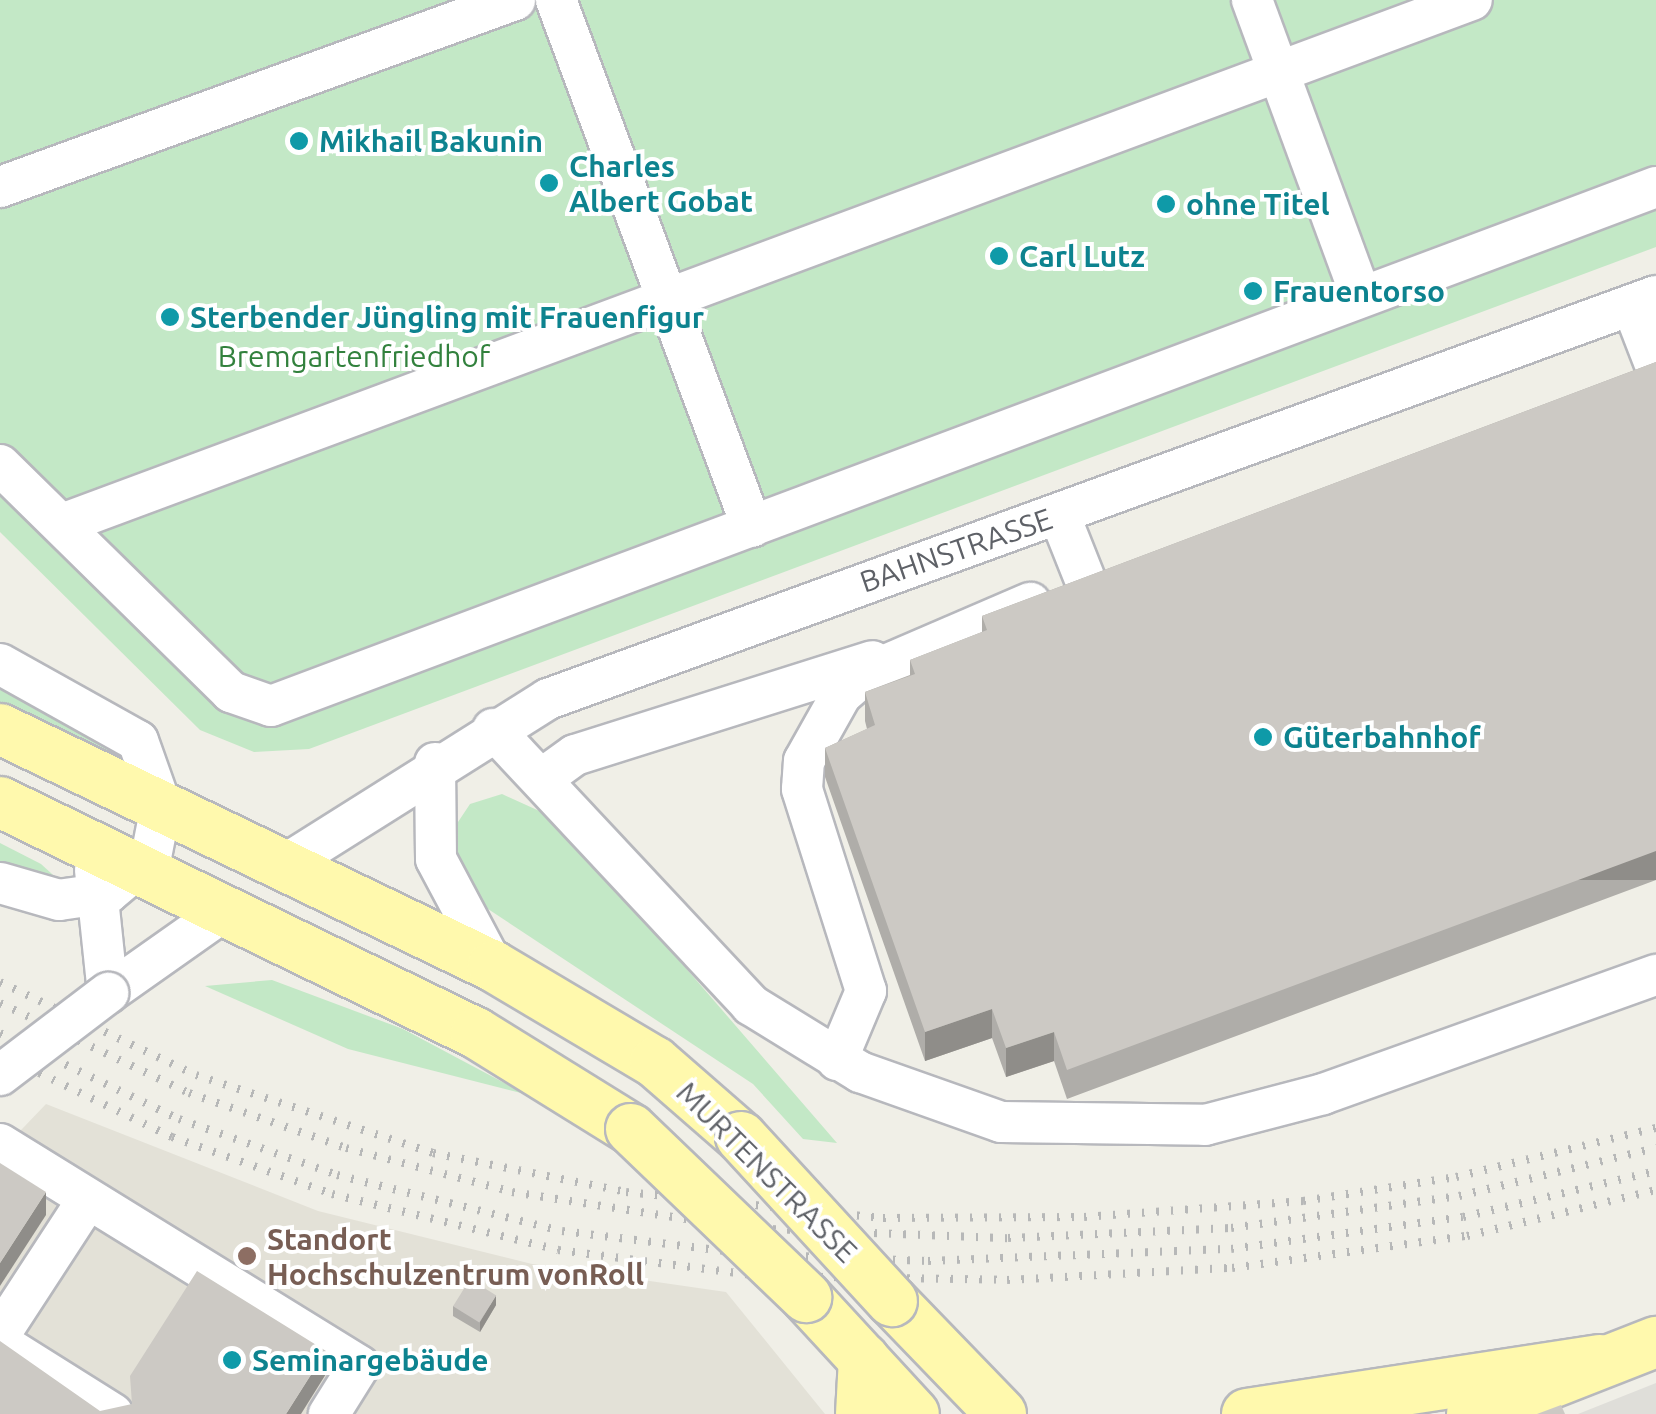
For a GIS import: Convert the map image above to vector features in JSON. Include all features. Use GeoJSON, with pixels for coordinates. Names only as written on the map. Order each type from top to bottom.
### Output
{"type":"FeatureCollection","features":[{"type":"Feature","properties":{"kind":"main road","name":"MURTENSTRASSE"},"geometry":{"type":"LineString","coordinates":[[0,728],[493,966],[654,1062],[741,1137],[1001,1414]]}},
{"type":"Feature","properties":{"kind":"main road","name":"MURTENSTRASSE"},"geometry":{"type":"LineString","coordinates":[[0,802],[111,873],[223,912],[476,1033],[631,1129],[806,1297],[914,1414]]}},
{"type":"Feature","properties":{"kind":"main road"},"geometry":{"type":"LineString","coordinates":[[223,912],[286,864]]}},
{"type":"Feature","properties":{"kind":"main road"},"geometry":{"type":"LineString","coordinates":[[1472,1414],[1600,1360],[1656,1342]]}},
{"type":"Feature","properties":{"kind":"main road"},"geometry":{"type":"LineString","coordinates":[[861,1414],[864,1359]]}},
{"type":"Feature","properties":{"kind":"main road"},"geometry":{"type":"LineString","coordinates":[[1247,1414],[1600,1360]]}},
{"type":"Feature","properties":{"kind":"street"},"geometry":{"type":"LineString","coordinates":[[0,187],[515,0]]}},
{"type":"Feature","properties":{"kind":"street"},"geometry":{"type":"LineString","coordinates":[[556,0],[752,526]]}},
{"type":"Feature","properties":{"kind":"street"},"geometry":{"type":"LineString","coordinates":[[1252,0],[1360,298]]}},
{"type":"Feature","properties":{"kind":"street"},"geometry":{"type":"LineString","coordinates":[[62,524],[1472,0]]}},
{"type":"Feature","properties":{"kind":"street"},"geometry":{"type":"LineString","coordinates":[[0,466],[231,692],[263,706],[1656,188]]}},
{"type":"Feature","properties":{"kind":"street"},"geometry":{"type":"LineString","coordinates":[[1643,371],[1644,300]]}},
{"type":"Feature","properties":{"kind":"street","name":"BAHNSTRASSE"},"geometry":{"type":"LineString","coordinates":[[286,864],[434,763],[566,692],[1644,300]]}},
{"type":"Feature","properties":{"kind":"street"},"geometry":{"type":"LineString","coordinates":[[542,778],[574,755],[892,658],[1104,575],[1059,514]]}},
{"type":"Feature","properties":{"kind":"street"},"geometry":{"type":"LineString","coordinates":[[837,1060],[862,1013],[863,959],[800,777],[841,695],[892,658]]}},
{"type":"Feature","properties":{"kind":"street"},"geometry":{"type":"LineString","coordinates":[[0,664],[138,740],[161,806],[158,843],[111,873],[42,898],[0,882]]}},
{"type":"Feature","properties":{"kind":"street"},"geometry":{"type":"LineString","coordinates":[[494,729],[751,1005],[837,1060],[1002,1122],[1205,1125],[1323,1094],[1656,975]]}},
{"type":"Feature","properties":{"kind":"street"},"geometry":{"type":"LineString","coordinates":[[434,763],[440,872],[493,966]]}},
{"type":"Feature","properties":{"kind":"street"},"geometry":{"type":"LineString","coordinates":[[108,994],[111,873]]}},
{"type":"Feature","properties":{"kind":"street"},"geometry":{"type":"LineString","coordinates":[[0,1075],[223,912]]}},
{"type":"Feature","properties":{"kind":"street"},"geometry":{"type":"LineString","coordinates":[[0,1144],[359,1366],[328,1414]]}},
{"type":"Feature","properties":{"kind":"street"},"geometry":{"type":"LineString","coordinates":[[0,1334],[88,1199]]}},
{"type":"Feature","properties":{"kind":"street"},"geometry":{"type":"LineString","coordinates":[[0,1343],[113,1414]]}},
{"type":"Feature","properties":{"kind":"shaded area","name":"Standort Hochschulzentrum vonRoll"},"geometry":{"type":"Polygon","coordinates":[[[46,1104],[318,1211],[532,1264],[726,1292],[825,1414],[0,1414],[0,1152],[46,1104]]]}},
{"type":"Feature","properties":{"kind":"shaded area"},"geometry":{"type":"Polygon","coordinates":[[[1656,1383],[1656,1414],[1578,1414],[1656,1383]]]}},
{"type":"Feature","properties":{"kind":"green space","name":"Bremgartenfriedhof"},"geometry":{"type":"Polygon","coordinates":[[[0,0],[1656,0],[1656,247],[309,749],[254,752],[200,730],[0,532],[0,0]]]}},
{"type":"Feature","properties":{"kind":"green space"},"geometry":{"type":"Polygon","coordinates":[[[0,686],[117,750],[128,770],[0,705],[0,686]]]}},
{"type":"Feature","properties":{"kind":"green space"},"geometry":{"type":"Polygon","coordinates":[[[502,794],[557,819],[837,1143],[803,1139],[753,1084],[485,907],[454,864],[452,831],[470,804],[502,794]]]}},
{"type":"Feature","properties":{"kind":"green space"},"geometry":{"type":"Polygon","coordinates":[[[0,843],[41,864],[63,884],[0,867],[0,843]]]}},
{"type":"Feature","properties":{"kind":"green space"},"geometry":{"type":"Polygon","coordinates":[[[272,980],[403,1029],[525,1094],[348,1049],[205,986],[272,980]]]}},
{"type":"Feature","properties":{"kind":"building","name":"Güterbahnhof"},"geometry":{"type":"Polygon","coordinates":[[[1656,362],[1656,851],[1067,1070],[1054,1032],[1006,1048],[992,1009],[925,1032],[825,748],[875,725],[865,692],[915,674],[910,660],[987,630],[982,616],[1656,362]]]}},
{"type":"Feature","properties":{"kind":"building"},"geometry":{"type":"Polygon","coordinates":[[[0,1163],[46,1192],[0,1263],[0,1163]]]}},
{"type":"Feature","properties":{"kind":"building","name":"Seminargebäude"},"geometry":{"type":"Polygon","coordinates":[[[197,1271],[326,1351],[286,1414],[0,1414],[0,1341],[100,1411],[132,1404],[130,1376],[197,1271]]]}},
{"type":"Feature","properties":{"kind":"building"},"geometry":{"type":"Polygon","coordinates":[[[470,1279],[496,1295],[479,1323],[453,1306],[470,1279]]]}},
{"type":"Feature","properties":{"kind":"building"},"geometry":{"type":"Polygon","coordinates":[[[1561,1405],[1565,1414],[1537,1414],[1561,1405]]]}},
{"type":"Feature","properties":{"kind":"railway"},"geometry":{"type":"LineString","coordinates":[[0,982],[196,1075],[433,1153],[626,1192],[883,1218],[1084,1217],[1303,1201],[1456,1177],[1656,1128]]}},
{"type":"Feature","properties":{"kind":"railway"},"geometry":{"type":"LineString","coordinates":[[0,1003],[189,1093],[346,1148],[512,1192],[744,1228],[1008,1238],[1231,1228],[1459,1196],[1656,1148]]}},
{"type":"Feature","properties":{"kind":"railway"},"geometry":{"type":"LineString","coordinates":[[0,1033],[179,1119],[337,1175],[562,1231],[748,1254],[928,1261],[1231,1249],[1463,1217],[1656,1171]]}},
{"type":"Feature","properties":{"kind":"railway"},"geometry":{"type":"LineString","coordinates":[[0,1054],[172,1137],[332,1194],[558,1250],[762,1276],[1007,1280],[1232,1268],[1467,1236],[1656,1190]]}},
{"type":"Feature","properties":{"kind":"place","name":"Mikhail Bakunin"},"geometry":{"type":"Point","coordinates":[299,141]}},
{"type":"Feature","properties":{"kind":"place","name":"Charles Albert Gobat"},"geometry":{"type":"Point","coordinates":[549,183]}},
{"type":"Feature","properties":{"kind":"place","name":"ohne Titel"},"geometry":{"type":"Point","coordinates":[1166,204]}},
{"type":"Feature","properties":{"kind":"place","name":"Carl Lutz"},"geometry":{"type":"Point","coordinates":[999,256]}},
{"type":"Feature","properties":{"kind":"place","name":"Frauentorso"},"geometry":{"type":"Point","coordinates":[1253,291]}},
{"type":"Feature","properties":{"kind":"place","name":"Sterbender Jüngling mit Frauenfigur"},"geometry":{"type":"Point","coordinates":[170,317]}},
{"type":"Feature","properties":{"kind":"place","name":"Güterbahnhof"},"geometry":{"type":"Point","coordinates":[1263,737]}},
{"type":"Feature","properties":{"kind":"place","name":"Standort Hochschulzentrum vonRoll"},"geometry":{"type":"Point","coordinates":[247,1256]}},
{"type":"Feature","properties":{"kind":"place","name":"Seminargebäude"},"geometry":{"type":"Point","coordinates":[232,1360]}}]}
